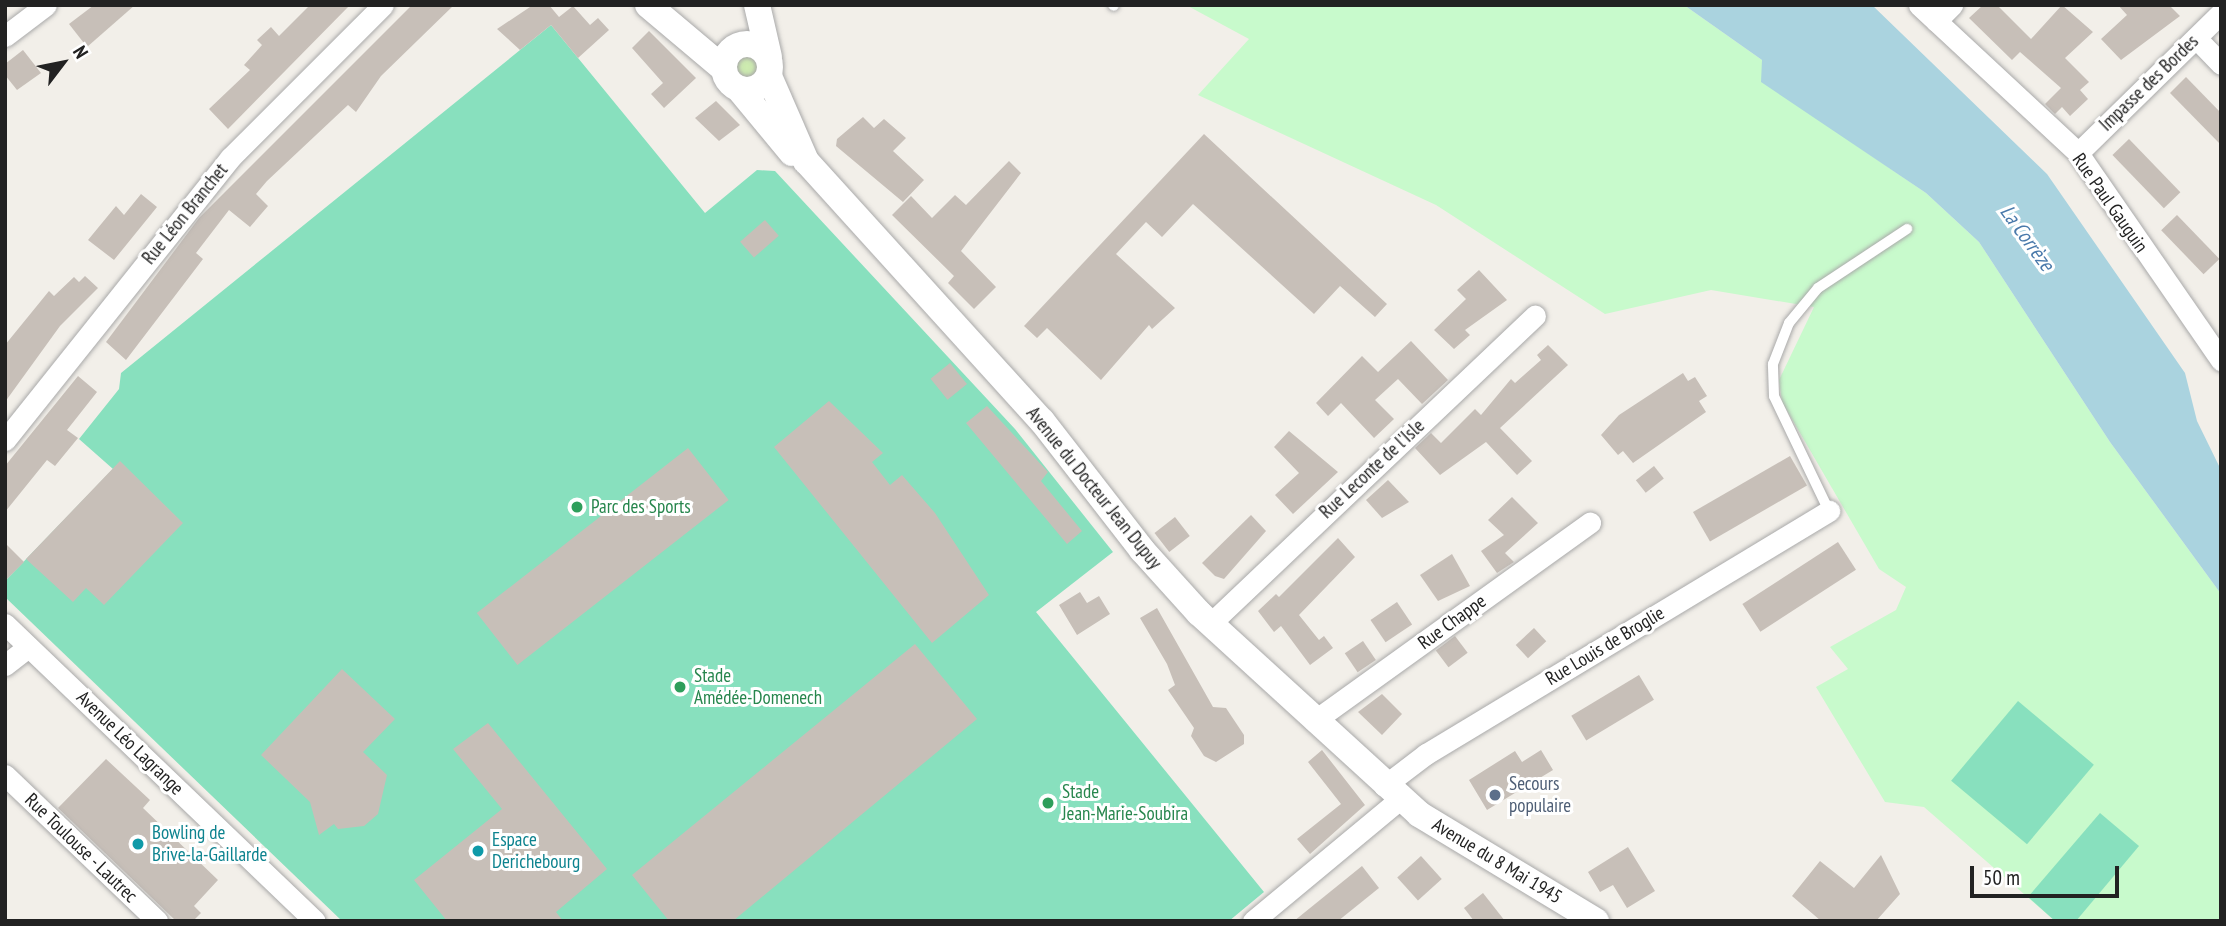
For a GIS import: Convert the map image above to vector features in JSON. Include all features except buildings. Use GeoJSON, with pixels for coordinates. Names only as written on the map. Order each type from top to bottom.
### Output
{"type":"FeatureCollection","features":[{"type":"Feature","properties":{"kind":"street"},"geometry":{"type":"LineString","coordinates":[[5,36],[46,5]]}},
{"type":"Feature","properties":{"kind":"street","name":"Rue Léon Branchet"},"geometry":{"type":"LineString","coordinates":[[5,440],[230,158],[383,5]]}},
{"type":"Feature","properties":{"kind":"street","name":"Avenue du Docteur Jean Dupuy"},"geometry":{"type":"LineString","coordinates":[[648,5],[732,79],[796,157],[806,161]]}},
{"type":"Feature","properties":{"kind":"street"},"geometry":{"type":"LineString","coordinates":[[737,46],[759,46],[769,67],[760,87],[732,79],[737,46],[746,22],[743,5]]}},
{"type":"Feature","properties":{"kind":"street","name":"Avenue du Docteur Jean Dupuy"},"geometry":{"type":"LineString","coordinates":[[757,5],[769,67],[806,161],[1042,421],[1142,550],[1210,624],[1392,793]]}},
{"type":"Feature","properties":{"kind":"street","name":"Rue Paul Gauguin"},"geometry":{"type":"LineString","coordinates":[[1919,5],[2078,153],[2221,360]]}},
{"type":"Feature","properties":{"kind":"street"},"geometry":{"type":"LineString","coordinates":[[1936,21],[1952,5]]}},
{"type":"Feature","properties":{"kind":"street","name":"Impasse des Bordes"},"geometry":{"type":"LineString","coordinates":[[2078,153],[2221,13]]}},
{"type":"Feature","properties":{"kind":"street"},"geometry":{"type":"LineString","coordinates":[[2196,38],[2221,64]]}},
{"type":"Feature","properties":{"kind":"street","name":"Rue Leconte de l'Isle"},"geometry":{"type":"LineString","coordinates":[[1210,624],[1535,316]]}},
{"type":"Feature","properties":{"kind":"street","name":"Rue Louis de Broglie"},"geometry":{"type":"LineString","coordinates":[[1253,921],[1392,793],[1426,754],[1829,511]]}},
{"type":"Feature","properties":{"kind":"street","name":"Rue Chappe"},"geometry":{"type":"LineString","coordinates":[[1314,721],[1590,523]]}},
{"type":"Feature","properties":{"kind":"street","name":"Avenue Léo Lagrange"},"geometry":{"type":"LineString","coordinates":[[5,624],[315,921]]}},
{"type":"Feature","properties":{"kind":"street"},"geometry":{"type":"LineString","coordinates":[[5,665],[28,647]]}},
{"type":"Feature","properties":{"kind":"street","name":"Rue Toulouse - Lautrec"},"geometry":{"type":"LineString","coordinates":[[5,775],[157,921]]}},
{"type":"Feature","properties":{"kind":"street","name":"Avenue du 8 Mai 1945"},"geometry":{"type":"LineString","coordinates":[[1392,793],[1580,917]]}},
{"type":"Feature","properties":{"kind":"lane"},"geometry":{"type":"LineString","coordinates":[[1829,511],[1774,396],[1773,364],[1789,323],[1818,288],[1906,229]]}},
{"type":"Feature","properties":{"kind":"green space"},"geometry":{"type":"Polygon","coordinates":[[[1186,5],[1684,5],[1762,60],[1854,144],[1926,193],[1979,242],[2110,442],[2221,594],[2221,921],[2055,921],[1924,807],[1885,802],[1816,687],[1848,669],[1830,647],[1896,610],[1906,587],[1879,569],[1782,402],[1779,380],[1814,307],[1711,290],[1605,314],[1436,205],[1198,95],[1249,39],[1186,5]]]}},
{"type":"Feature","properties":{"kind":"green space","name":"Parc des Sports"},"geometry":{"type":"Polygon","coordinates":[[[551,25],[705,213],[757,170],[775,171],[1015,429],[1113,552],[1036,612],[1264,892],[1229,921],[342,921],[5,597],[5,581],[113,469],[79,439],[119,389],[121,373],[551,25]]]}},
{"type":"Feature","properties":{"kind":"green space"},"geometry":{"type":"Polygon","coordinates":[[[748,54],[757,58],[761,67],[757,76],[748,80],[739,76],[735,67],[739,58],[748,54]]]}},
{"type":"Feature","properties":{"kind":"green space"},"geometry":{"type":"Polygon","coordinates":[[[2018,701],[2094,765],[2027,844],[1951,781],[2018,701]]]}},
{"type":"Feature","properties":{"kind":"green space"},"geometry":{"type":"Polygon","coordinates":[[[2100,813],[2139,846],[2076,921],[2055,921],[2028,897],[2100,813]]]}},
{"type":"Feature","properties":{"kind":"water","name":"La Corrèze"},"geometry":{"type":"Polygon","coordinates":[[[1684,5],[1872,5],[2047,174],[2185,373],[2197,421],[2221,470],[2221,594],[2110,442],[1979,242],[1926,193],[1761,82],[1762,60],[1684,5]]]}},
{"type":"Feature","properties":{"kind":"place","name":"Parc des Sports"},"geometry":{"type":"Point","coordinates":[577,507]}},
{"type":"Feature","properties":{"kind":"place","name":"Stade Amédée-Domenech"},"geometry":{"type":"Point","coordinates":[680,687]}},
{"type":"Feature","properties":{"kind":"place","name":"Secours populaire"},"geometry":{"type":"Point","coordinates":[1495,795]}},
{"type":"Feature","properties":{"kind":"place","name":"Stade Jean-Marie-Soubira"},"geometry":{"type":"Point","coordinates":[1048,803]}},
{"type":"Feature","properties":{"kind":"place","name":"Bowling de Brive-la-Gaillarde"},"geometry":{"type":"Point","coordinates":[138,844]}},
{"type":"Feature","properties":{"kind":"place","name":"Espace Derichebourg"},"geometry":{"type":"Point","coordinates":[478,851]}}]}
